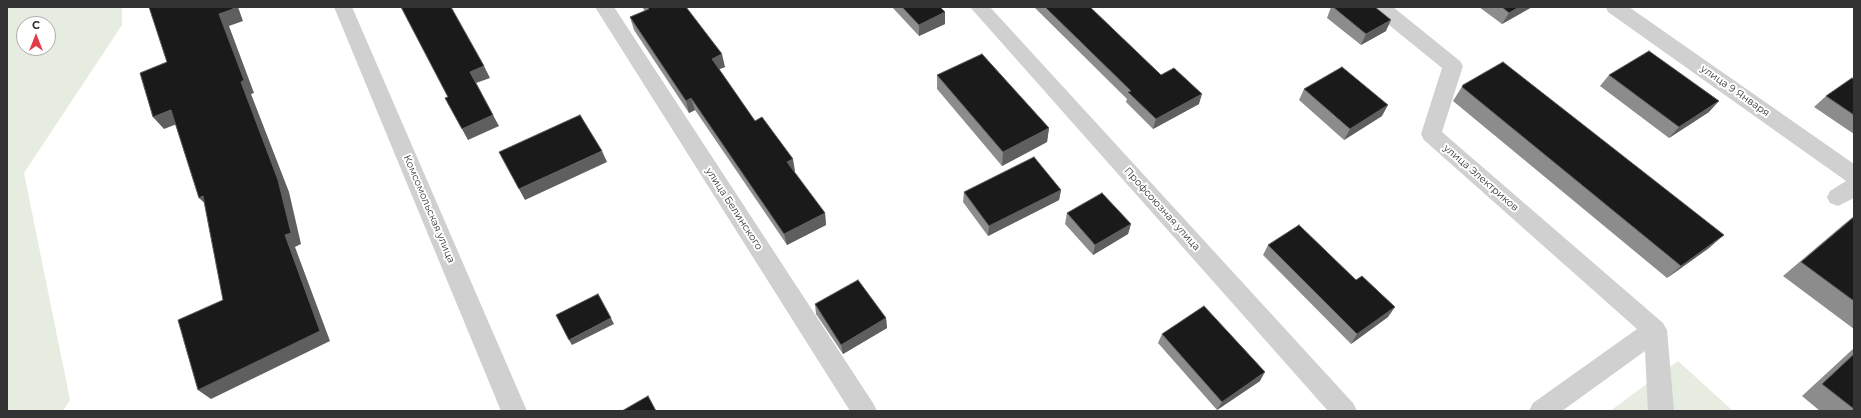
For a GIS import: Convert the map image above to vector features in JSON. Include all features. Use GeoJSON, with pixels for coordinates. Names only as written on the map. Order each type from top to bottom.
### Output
{"type":"FeatureCollection","features":[{"type":"Feature","properties":{"kind":"street","name":"Комсомольская улица"},"geometry":{"type":"LineString","coordinates":[[344,7],[514,411]]}},
{"type":"Feature","properties":{"kind":"street","name":"улица Белинского"},"geometry":{"type":"LineString","coordinates":[[604,7],[864,411]]}},
{"type":"Feature","properties":{"kind":"street","name":"Профсоюзная улица"},"geometry":{"type":"LineString","coordinates":[[979,7],[1344,411]]}},
{"type":"Feature","properties":{"kind":"street","name":"улица Электриков"},"geometry":{"type":"LineString","coordinates":[[1380,7],[1453,66],[1431,134],[1655,330]]}},
{"type":"Feature","properties":{"kind":"street","name":"улица 9 Января"},"geometry":{"type":"LineString","coordinates":[[1615,7],[1854,175]]}},
{"type":"Feature","properties":{"kind":"street"},"geometry":{"type":"LineString","coordinates":[[1542,411],[1655,330]]}},
{"type":"Feature","properties":{"kind":"street"},"geometry":{"type":"LineString","coordinates":[[1655,330],[1661,411]]}},
{"type":"Feature","properties":{"kind":"shaded area"},"geometry":{"type":"Polygon","coordinates":[[[7,7],[122,7],[122,25],[24,173],[70,400],[63,411],[7,411],[7,7]]]}},
{"type":"Feature","properties":{"kind":"shaded area"},"geometry":{"type":"Polygon","coordinates":[[[1678,361],[1733,411],[1610,411],[1678,361]]]}},
{"type":"Feature","properties":{"kind":"building"},"geometry":{"type":"Polygon","coordinates":[[[149,7],[233,7],[233,9],[219,14],[244,80],[241,82],[278,180],[291,233],[285,235],[320,331],[198,390],[178,320],[223,300],[203,196],[199,198],[171,110],[153,117],[140,73],[167,62],[149,7]]]}},
{"type":"Feature","properties":{"kind":"building"},"geometry":{"type":"Polygon","coordinates":[[[401,7],[451,7],[484,66],[470,72],[493,115],[462,129],[445,98],[448,97],[401,7]]]}},
{"type":"Feature","properties":{"kind":"building"},"geometry":{"type":"Polygon","coordinates":[[[647,7],[686,7],[722,54],[712,59],[755,121],[762,117],[793,159],[787,162],[825,213],[784,234],[691,98],[686,101],[630,17],[649,9],[647,7]]]}},
{"type":"Feature","properties":{"kind":"building"},"geometry":{"type":"Polygon","coordinates":[[[902,7],[940,7],[945,12],[919,25],[902,7]]]}},
{"type":"Feature","properties":{"kind":"building"},"geometry":{"type":"Polygon","coordinates":[[[1045,7],[1090,7],[1161,75],[1174,68],[1202,94],[1156,119],[1128,92],[1131,91],[1045,7]]]}},
{"type":"Feature","properties":{"kind":"building"},"geometry":{"type":"Polygon","coordinates":[[[1333,7],[1375,7],[1391,20],[1366,34],[1333,7]]]}},
{"type":"Feature","properties":{"kind":"building"},"geometry":{"type":"Polygon","coordinates":[[[1502,7],[1519,7],[1509,13],[1502,7]]]}},
{"type":"Feature","properties":{"kind":"building"},"geometry":{"type":"Polygon","coordinates":[[[1649,51],[1719,101],[1679,127],[1609,75],[1649,51]]]}},
{"type":"Feature","properties":{"kind":"building"},"geometry":{"type":"Polygon","coordinates":[[[982,54],[1049,128],[1003,152],[937,75],[982,54]]]}},
{"type":"Feature","properties":{"kind":"building"},"geometry":{"type":"Polygon","coordinates":[[[1503,62],[1724,235],[1681,266],[1462,87],[1503,62]]]}},
{"type":"Feature","properties":{"kind":"building"},"geometry":{"type":"Polygon","coordinates":[[[1342,67],[1388,105],[1350,129],[1304,89],[1342,67]]]}},
{"type":"Feature","properties":{"kind":"building"},"geometry":{"type":"Polygon","coordinates":[[[1852,78],[1854,80],[1854,115],[1826,96],[1852,78]]]}},
{"type":"Feature","properties":{"kind":"building"},"geometry":{"type":"Polygon","coordinates":[[[580,115],[602,151],[519,189],[499,152],[580,115]]]}},
{"type":"Feature","properties":{"kind":"building"},"geometry":{"type":"Polygon","coordinates":[[[1034,157],[1061,190],[989,226],[964,192],[1034,157]]]}},
{"type":"Feature","properties":{"kind":"building"},"geometry":{"type":"Polygon","coordinates":[[[1102,193],[1131,224],[1095,245],[1067,213],[1102,193]]]}},
{"type":"Feature","properties":{"kind":"building"},"geometry":{"type":"Polygon","coordinates":[[[1854,217],[1854,301],[1801,262],[1854,217]]]}},
{"type":"Feature","properties":{"kind":"building"},"geometry":{"type":"Polygon","coordinates":[[[1299,225],[1356,280],[1362,276],[1395,307],[1357,334],[1268,245],[1299,225]]]}},
{"type":"Feature","properties":{"kind":"building"},"geometry":{"type":"Polygon","coordinates":[[[858,280],[886,318],[841,345],[815,304],[858,280]]]}},
{"type":"Feature","properties":{"kind":"building"},"geometry":{"type":"Polygon","coordinates":[[[598,294],[611,318],[569,340],[556,315],[598,294]]]}},
{"type":"Feature","properties":{"kind":"building"},"geometry":{"type":"Polygon","coordinates":[[[1204,306],[1265,372],[1222,402],[1162,334],[1204,306]]]}},
{"type":"Feature","properties":{"kind":"building"},"geometry":{"type":"Polygon","coordinates":[[[1854,354],[1854,409],[1822,384],[1854,354]]]}},
{"type":"Feature","properties":{"kind":"building"},"geometry":{"type":"Polygon","coordinates":[[[648,396],[656,411],[622,411],[648,396]]]}}]}
